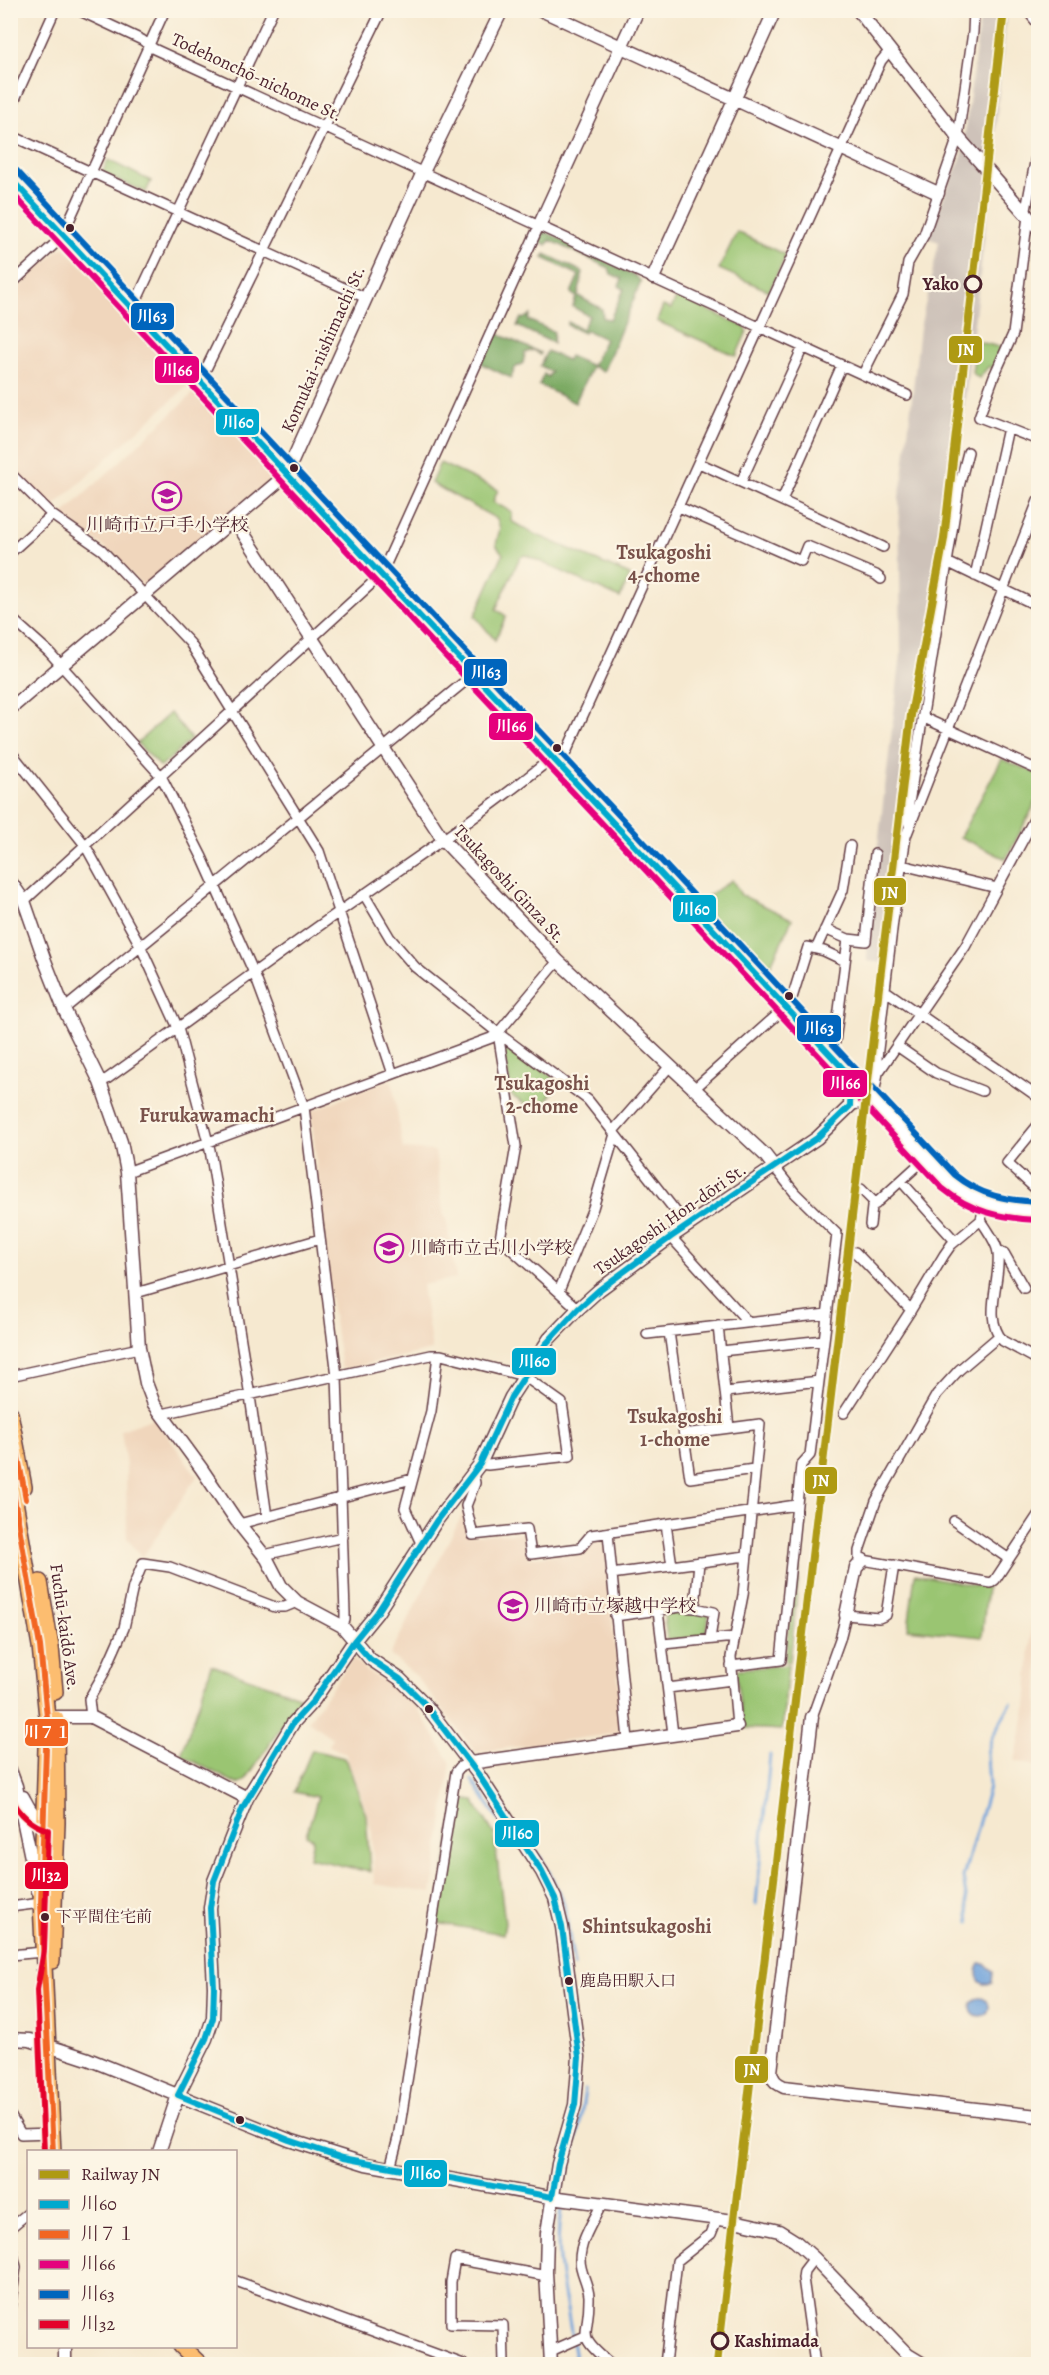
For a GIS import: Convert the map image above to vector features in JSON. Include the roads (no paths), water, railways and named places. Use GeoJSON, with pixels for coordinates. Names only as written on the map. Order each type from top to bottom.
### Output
{"type":"FeatureCollection","features":[{"type":"Feature","properties":{"kind":"highway","name":"Fuchū-kaidō Ave."},"geometry":{"type":"LineString","coordinates":[[10,1413],[51,1647],[57,1717],[51,1822],[41,1903],[53,2150]]}},
{"type":"Feature","properties":{"kind":"highway","name":"Fuchū-kaidō Ave."},"geometry":{"type":"LineString","coordinates":[[10,1472],[40,1646],[47,1717],[53,1952],[46,1991]]}},
{"type":"Feature","properties":{"kind":"highway"},"geometry":{"type":"LineString","coordinates":[[183,2348],[200,2364]]}},
{"type":"Feature","properties":{"kind":"street"},"geometry":{"type":"LineString","coordinates":[[10,110],[55,10]]}},
{"type":"Feature","properties":{"kind":"street","name":"Todehonchō-nichome St."},"geometry":{"type":"LineString","coordinates":[[78,10],[142,40],[149,46],[907,394]]}},
{"type":"Feature","properties":{"kind":"street"},"geometry":{"type":"LineString","coordinates":[[10,285],[63,234],[165,10]]}},
{"type":"Feature","properties":{"kind":"street"},"geometry":{"type":"LineString","coordinates":[[133,308],[273,10]]}},
{"type":"Feature","properties":{"kind":"street"},"geometry":{"type":"LineString","coordinates":[[200,381],[382,10]]}},
{"type":"Feature","properties":{"kind":"street","name":"Komukai-nishimachi St."},"geometry":{"type":"LineString","coordinates":[[10,709],[286,475],[423,172],[502,10]]}},
{"type":"Feature","properties":{"kind":"street"},"geometry":{"type":"LineString","coordinates":[[541,10],[938,193]]}},
{"type":"Feature","properties":{"kind":"street"},"geometry":{"type":"LineString","coordinates":[[24,901],[381,575],[638,10]]}},
{"type":"Feature","properties":{"kind":"street"},"geometry":{"type":"LineString","coordinates":[[653,278],[775,10]]}},
{"type":"Feature","properties":{"kind":"street"},"geometry":{"type":"LineString","coordinates":[[858,10],[958,137],[1038,228]]}},
{"type":"Feature","properties":{"kind":"street"},"geometry":{"type":"LineString","coordinates":[[863,374],[903,294],[908,263],[924,235],[958,137],[974,10]]}},
{"type":"Feature","properties":{"kind":"street"},"geometry":{"type":"LineString","coordinates":[[1027,10],[1038,24]]}},
{"type":"Feature","properties":{"kind":"street"},"geometry":{"type":"LineString","coordinates":[[100,1082],[564,756],[842,148],[882,62],[890,50]]}},
{"type":"Feature","properties":{"kind":"street"},"geometry":{"type":"LineString","coordinates":[[10,135],[366,298]]}},
{"type":"Feature","properties":{"kind":"street"},"geometry":{"type":"LineString","coordinates":[[1038,146],[1026,210],[1028,216],[1013,334],[979,417],[1038,440]]}},
{"type":"Feature","properties":{"kind":"street"},"geometry":{"type":"LineString","coordinates":[[10,177],[286,475],[956,1188],[984,1205],[996,1208],[1038,1207]]}},
{"type":"Feature","properties":{"kind":"street"},"geometry":{"type":"LineString","coordinates":[[741,482],[803,346]]}},
{"type":"Feature","properties":{"kind":"street"},"geometry":{"type":"LineString","coordinates":[[782,500],[842,365]]}},
{"type":"Feature","properties":{"kind":"street"},"geometry":{"type":"LineString","coordinates":[[975,576],[1008,428]]}},
{"type":"Feature","properties":{"kind":"street"},"geometry":{"type":"LineString","coordinates":[[909,827],[907,816],[922,717],[959,486],[968,452]]}},
{"type":"Feature","properties":{"kind":"street"},"geometry":{"type":"LineString","coordinates":[[699,463],[883,546]]}},
{"type":"Feature","properties":{"kind":"street"},"geometry":{"type":"LineString","coordinates":[[10,473],[52,515],[102,550],[190,643],[319,851],[393,1074]]}},
{"type":"Feature","properties":{"kind":"street"},"geometry":{"type":"LineString","coordinates":[[873,1100],[878,1073],[877,1058],[893,921],[909,827],[1003,590],[1036,514],[1038,501]]}},
{"type":"Feature","properties":{"kind":"street"},"geometry":{"type":"LineString","coordinates":[[679,507],[801,561],[807,546],[881,579]]}},
{"type":"Feature","properties":{"kind":"street"},"geometry":{"type":"LineString","coordinates":[[10,553],[52,515]]}},
{"type":"Feature","properties":{"kind":"street","name":"Tsukagoshi Ginza St."},"geometry":{"type":"LineString","coordinates":[[234,519],[444,841],[558,961],[770,1160],[775,1168]]}},
{"type":"Feature","properties":{"kind":"street"},"geometry":{"type":"LineString","coordinates":[[947,562],[1038,606]]}},
{"type":"Feature","properties":{"kind":"street"},"geometry":{"type":"LineString","coordinates":[[10,617],[61,666],[160,776],[215,886],[254,973],[304,1107],[337,1376],[345,1613],[342,1626]]}},
{"type":"Feature","properties":{"kind":"street"},"geometry":{"type":"LineString","coordinates":[[64,1009],[474,674]]}},
{"type":"Feature","properties":{"kind":"street"},"geometry":{"type":"LineString","coordinates":[[922,717],[1038,770]]}},
{"type":"Feature","properties":{"kind":"street"},"geometry":{"type":"LineString","coordinates":[[10,751],[86,845],[140,945],[178,1028],[208,1143],[250,1396],[267,1516]]}},
{"type":"Feature","properties":{"kind":"street"},"geometry":{"type":"LineString","coordinates":[[878,1073],[966,947],[1038,812]]}},
{"type":"Feature","properties":{"kind":"street"},"geometry":{"type":"LineString","coordinates":[[816,949],[843,890],[850,846]]}},
{"type":"Feature","properties":{"kind":"street"},"geometry":{"type":"LineString","coordinates":[[825,929],[848,939],[866,941],[875,854]]}},
{"type":"Feature","properties":{"kind":"street"},"geometry":{"type":"LineString","coordinates":[[902,865],[997,888]]}},
{"type":"Feature","properties":{"kind":"street"},"geometry":{"type":"LineString","coordinates":[[10,881],[24,901],[45,962],[64,1009],[100,1082],[121,1142],[127,1172],[139,1348],[146,1383],[154,1404],[201,1467],[239,1524],[264,1555],[281,1586],[297,1602],[342,1626],[370,1659],[400,1679],[424,1702],[470,1762],[542,1872],[555,1898],[562,1927],[579,2057],[575,2105],[558,2164],[547,2233],[551,2364]]}},
{"type":"Feature","properties":{"kind":"street"},"geometry":{"type":"LineString","coordinates":[[365,896],[395,944],[416,967],[498,1033],[588,1100],[688,1227]]}},
{"type":"Feature","properties":{"kind":"street"},"geometry":{"type":"LineString","coordinates":[[830,1054],[835,1042],[848,939]]}},
{"type":"Feature","properties":{"kind":"street"},"geometry":{"type":"LineString","coordinates":[[694,1089],[786,1007],[792,998],[808,947],[845,961]]}},
{"type":"Feature","properties":{"kind":"street"},"geometry":{"type":"LineString","coordinates":[[127,1172],[491,1038],[498,1033],[558,961]]}},
{"type":"Feature","properties":{"kind":"street"},"geometry":{"type":"LineString","coordinates":[[886,991],[1038,1097]]}},
{"type":"Feature","properties":{"kind":"street"},"geometry":{"type":"LineString","coordinates":[[498,1033],[516,1146],[500,1239],[578,1309]]}},
{"type":"Feature","properties":{"kind":"street"},"geometry":{"type":"LineString","coordinates":[[897,1046],[936,1073],[982,1091]]}},
{"type":"Feature","properties":{"kind":"street"},"geometry":{"type":"LineString","coordinates":[[559,1291],[593,1208],[614,1133],[670,1066]]}},
{"type":"Feature","properties":{"kind":"street"},"geometry":{"type":"LineString","coordinates":[[851,1077],[850,1106],[873,1100]]}},
{"type":"Feature","properties":{"kind":"street","name":"Tsukagoshi Hon-dōri St."},"geometry":{"type":"LineString","coordinates":[[159,2150],[178,2095],[206,2039],[213,2018],[214,1988],[210,1908],[214,1881],[247,1798],[293,1723],[314,1700],[354,1641],[377,1613],[437,1520],[476,1468],[500,1418],[549,1339],[578,1309],[671,1237],[817,1138],[850,1106]]}},
{"type":"Feature","properties":{"kind":"street"},"geometry":{"type":"LineString","coordinates":[[1038,1125],[1007,1163],[1038,1191]]}},
{"type":"Feature","properties":{"kind":"street"},"geometry":{"type":"LineString","coordinates":[[870,1225],[872,1208],[927,1157]]}},
{"type":"Feature","properties":{"kind":"street"},"geometry":{"type":"LineString","coordinates":[[731,1666],[781,1660],[801,1466],[810,1455],[837,1234],[795,1193],[775,1168]]}},
{"type":"Feature","properties":{"kind":"street"},"geometry":{"type":"LineString","coordinates":[[901,1181],[955,1241]]}},
{"type":"Feature","properties":{"kind":"street"},"geometry":{"type":"LineString","coordinates":[[861,1189],[876,1204]]}},
{"type":"Feature","properties":{"kind":"street"},"geometry":{"type":"LineString","coordinates":[[844,1413],[912,1310],[944,1255],[955,1241],[981,1220],[984,1205]]}},
{"type":"Feature","properties":{"kind":"street"},"geometry":{"type":"LineString","coordinates":[[981,1220],[998,1250],[1004,1253],[1024,1288]]}},
{"type":"Feature","properties":{"kind":"street"},"geometry":{"type":"LineString","coordinates":[[671,1237],[747,1322]]}},
{"type":"Feature","properties":{"kind":"street"},"geometry":{"type":"LineString","coordinates":[[136,1293],[320,1239]]}},
{"type":"Feature","properties":{"kind":"street"},"geometry":{"type":"LineString","coordinates":[[998,1250],[992,1320],[1003,1341],[1038,1360]]}},
{"type":"Feature","properties":{"kind":"street"},"geometry":{"type":"LineString","coordinates":[[855,1252],[912,1310]]}},
{"type":"Feature","properties":{"kind":"street"},"geometry":{"type":"LineString","coordinates":[[647,1334],[827,1314]]}},
{"type":"Feature","properties":{"kind":"street"},"geometry":{"type":"LineString","coordinates":[[718,1326],[729,1428]]}},
{"type":"Feature","properties":{"kind":"street"},"geometry":{"type":"LineString","coordinates":[[669,1332],[690,1478],[754,1469]]}},
{"type":"Feature","properties":{"kind":"street"},"geometry":{"type":"LineString","coordinates":[[999,1336],[959,1370],[937,1394],[871,1512],[859,1551],[861,1561],[837,1648],[812,1717],[771,2072],[776,2083],[784,2087],[1038,2116]]}},
{"type":"Feature","properties":{"kind":"street"},"geometry":{"type":"LineString","coordinates":[[721,1351],[824,1340]]}},
{"type":"Feature","properties":{"kind":"street"},"geometry":{"type":"LineString","coordinates":[[10,1376],[139,1348]]}},
{"type":"Feature","properties":{"kind":"street"},"geometry":{"type":"LineString","coordinates":[[423,1542],[419,1539],[405,1508],[431,1411],[438,1355]]}},
{"type":"Feature","properties":{"kind":"street"},"geometry":{"type":"LineString","coordinates":[[162,1414],[438,1355],[524,1376],[562,1403],[570,1456],[476,1468],[475,1482],[466,1506],[473,1535],[527,1529],[531,1554],[580,1548],[591,1535],[796,1505]]}},
{"type":"Feature","properties":{"kind":"street"},"geometry":{"type":"LineString","coordinates":[[726,1392],[819,1381]]}},
{"type":"Feature","properties":{"kind":"street"},"geometry":{"type":"LineString","coordinates":[[390,2169],[398,2138],[456,1772],[470,1762],[737,1726],[731,1666],[746,1556],[760,1424],[684,1434]]}},
{"type":"Feature","properties":{"kind":"street"},"geometry":{"type":"LineString","coordinates":[[239,1524],[412,1479]]}},
{"type":"Feature","properties":{"kind":"street"},"geometry":{"type":"LineString","coordinates":[[861,1561],[991,1583],[1038,1515]]}},
{"type":"Feature","properties":{"kind":"street"},"geometry":{"type":"LineString","coordinates":[[954,1521],[1009,1559]]}},
{"type":"Feature","properties":{"kind":"street"},"geometry":{"type":"LineString","coordinates":[[666,1524],[672,1566]]}},
{"type":"Feature","properties":{"kind":"street"},"geometry":{"type":"LineString","coordinates":[[608,1533],[628,1740]]}},
{"type":"Feature","properties":{"kind":"street"},"geometry":{"type":"LineString","coordinates":[[264,1555],[343,1537]]}},
{"type":"Feature","properties":{"kind":"street"},"geometry":{"type":"LineString","coordinates":[[611,1574],[746,1556]]}},
{"type":"Feature","properties":{"kind":"street"},"geometry":{"type":"LineString","coordinates":[[695,1608],[699,1562]]}},
{"type":"Feature","properties":{"kind":"street"},"geometry":{"type":"LineString","coordinates":[[91,1717],[89,1699],[124,1628],[133,1587],[143,1563],[178,1570],[274,1607],[285,1607],[297,1602]]}},
{"type":"Feature","properties":{"kind":"street"},"geometry":{"type":"LineString","coordinates":[[846,1615],[879,1618],[886,1615],[894,1565]]}},
{"type":"Feature","properties":{"kind":"street"},"geometry":{"type":"LineString","coordinates":[[615,1616],[681,1607],[714,1612],[710,1639]]}},
{"type":"Feature","properties":{"kind":"street"},"geometry":{"type":"LineString","coordinates":[[658,1611],[673,1734]]}},
{"type":"Feature","properties":{"kind":"street"},"geometry":{"type":"LineString","coordinates":[[663,1644],[735,1637]]}},
{"type":"Feature","properties":{"kind":"street"},"geometry":{"type":"LineString","coordinates":[[668,1688],[732,1680]]}},
{"type":"Feature","properties":{"kind":"street"},"geometry":{"type":"LineString","coordinates":[[57,1717],[91,1717],[247,1798]]}},
{"type":"Feature","properties":{"kind":"street"},"geometry":{"type":"LineString","coordinates":[[10,1770],[32,1815],[51,1822]]}},
{"type":"Feature","properties":{"kind":"street"},"geometry":{"type":"LineString","coordinates":[[10,1907],[41,1903],[16,1786]]}},
{"type":"Feature","properties":{"kind":"street"},"geometry":{"type":"LineString","coordinates":[[10,1955],[43,1952]]}},
{"type":"Feature","properties":{"kind":"street"},"geometry":{"type":"LineString","coordinates":[[10,2039],[30,2040],[47,2045],[331,2154],[390,2169],[552,2197],[762,2226],[779,2231],[795,2241],[814,2258],[905,2360],[923,2364]]}},
{"type":"Feature","properties":{"kind":"street"},"geometry":{"type":"LineString","coordinates":[[10,2115],[21,2134],[52,2133]]}},
{"type":"Feature","properties":{"kind":"street"},"geometry":{"type":"LineString","coordinates":[[602,2203],[584,2239],[580,2260],[589,2295],[585,2336],[587,2343],[611,2364]]}},
{"type":"Feature","properties":{"kind":"street"},"geometry":{"type":"LineString","coordinates":[[10,2228],[27,2214]]}},
{"type":"Feature","properties":{"kind":"street"},"geometry":{"type":"LineString","coordinates":[[664,2364],[677,2261],[711,2234],[717,2219]]}},
{"type":"Feature","properties":{"kind":"street"},"geometry":{"type":"LineString","coordinates":[[10,2242],[15,2257],[15,2267],[10,2308]]}},
{"type":"Feature","properties":{"kind":"street"},"geometry":{"type":"LineString","coordinates":[[814,2258],[804,2271],[803,2278],[815,2364]]}},
{"type":"Feature","properties":{"kind":"street"},"geometry":{"type":"LineString","coordinates":[[504,2364],[503,2325],[451,2324],[455,2259],[547,2276]]}},
{"type":"Feature","properties":{"kind":"street"},"geometry":{"type":"LineString","coordinates":[[237,2281],[463,2364]]}},
{"type":"Feature","properties":{"kind":"street"},"geometry":{"type":"LineString","coordinates":[[550,2351],[585,2336]]}},
{"type":"Feature","properties":{"kind":"street"},"geometry":{"type":"LineString","coordinates":[[10,2337],[10,2350]]}},
{"type":"Feature","properties":{"kind":"street"},"geometry":{"type":"LineString","coordinates":[[64,2348],[65,2364]]}},
{"type":"Feature","properties":{"kind":"water"},"geometry":{"type":"Polygon","coordinates":[[[980,1963],[985,1963],[993,1972],[992,1982],[984,1984],[978,1979],[977,1971],[980,1963]]]}},
{"type":"Feature","properties":{"kind":"water"},"geometry":{"type":"Polygon","coordinates":[[[980,1998],[986,2001],[989,2007],[986,2013],[980,2016],[974,2013],[971,2007],[974,2001],[980,1998]]]}},
{"type":"Feature","properties":{"kind":"waterway"},"geometry":{"type":"LineString","coordinates":[[970,1922],[963,1877],[989,1787],[987,1753],[992,1737],[1011,1703]]}},
{"type":"Feature","properties":{"kind":"waterway"},"geometry":{"type":"LineString","coordinates":[[756,1904],[770,1755]]}},
{"type":"Feature","properties":{"kind":"waterway"},"geometry":{"type":"LineString","coordinates":[[472,1780],[517,1847]]}},
{"type":"Feature","properties":{"kind":"waterway"},"geometry":{"type":"LineString","coordinates":[[532,1844],[549,1872],[564,1904],[574,1966]]}},
{"type":"Feature","properties":{"kind":"waterway"},"geometry":{"type":"LineString","coordinates":[[567,2173],[579,2130],[585,2090]]}},
{"type":"Feature","properties":{"kind":"waterway"},"geometry":{"type":"LineString","coordinates":[[561,2210],[558,2243],[560,2272],[577,2364]]}},
{"type":"Feature","properties":{"kind":"rail line","name":"JN"},"geometry":{"type":"LineString","coordinates":[[717,2364],[911,715],[944,539],[1004,10]]}},
{"type":"Feature","properties":{"kind":"place","name":"Yako"},"geometry":{"type":"Point","coordinates":[973,284]}},
{"type":"Feature","properties":{"kind":"place","name":"川崎市立戸手小学校"},"geometry":{"type":"Point","coordinates":[167,496]}},
{"type":"Feature","properties":{"kind":"place","name":"川崎市立古川小学校"},"geometry":{"type":"Point","coordinates":[389,1248]}},
{"type":"Feature","properties":{"kind":"place","name":"川崎市立塚越中学校"},"geometry":{"type":"Point","coordinates":[513,1606]}},
{"type":"Feature","properties":{"kind":"place","name":"下平間住宅前"},"geometry":{"type":"Point","coordinates":[45,1917]}},
{"type":"Feature","properties":{"kind":"place","name":"鹿島田駅入口"},"geometry":{"type":"Point","coordinates":[569,1981]}},
{"type":"Feature","properties":{"kind":"place","name":"Kashimada"},"geometry":{"type":"Point","coordinates":[720,2341]}},
{"type":"Feature","properties":{"kind":"district","name":"Tsukagoshi 4-chome"},"geometry":{"type":"Point","coordinates":[664,564]}},
{"type":"Feature","properties":{"kind":"district","name":"Tsukagoshi 2-chome"},"geometry":{"type":"Point","coordinates":[542,1094]}},
{"type":"Feature","properties":{"kind":"district","name":"Furukawamachi"},"geometry":{"type":"Point","coordinates":[207,1115]}},
{"type":"Feature","properties":{"kind":"district","name":"Tsukagoshi 1-chome"},"geometry":{"type":"Point","coordinates":[675,1428]}},
{"type":"Feature","properties":{"kind":"district","name":"Shintsukagoshi"},"geometry":{"type":"Point","coordinates":[647,1926]}}]}
